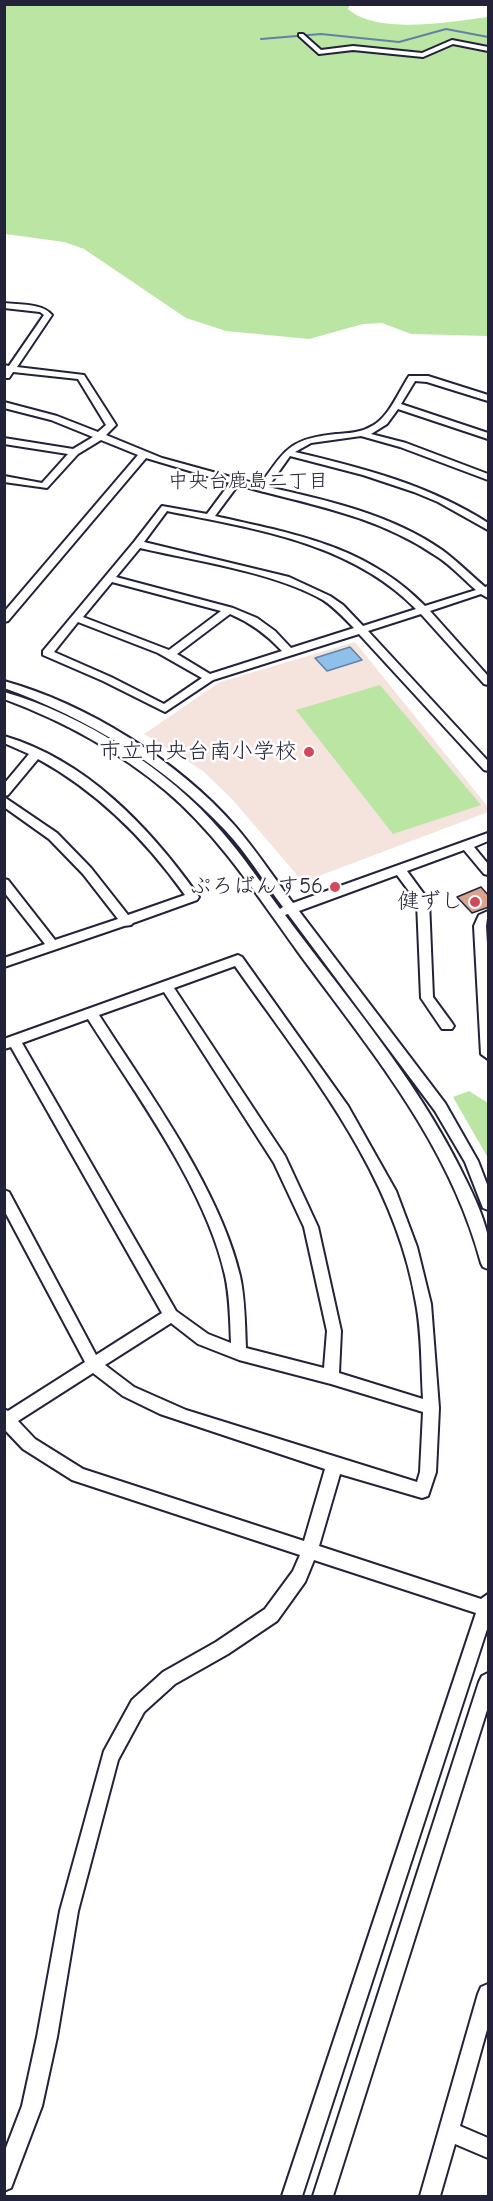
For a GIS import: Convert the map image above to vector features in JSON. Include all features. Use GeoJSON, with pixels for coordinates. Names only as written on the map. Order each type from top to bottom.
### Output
{"type":"FeatureCollection","features":[{"type":"Feature","properties":{"kind":"street"},"geometry":{"type":"LineString","coordinates":[[301,35],[319,52],[353,48],[423,55],[452,42],[489,49]]}},
{"type":"Feature","properties":{"kind":"street"},"geometry":{"type":"LineString","coordinates":[[4,305],[43,310],[48,315],[6,372]]}},
{"type":"Feature","properties":{"kind":"street"},"geometry":{"type":"LineString","coordinates":[[4,479],[44,486],[75,452],[99,437],[111,425],[81,377],[6,372]]}},
{"type":"Feature","properties":{"kind":"street"},"geometry":{"type":"LineString","coordinates":[[262,489],[288,453],[299,445],[327,438],[362,434],[383,423],[412,378],[416,377],[489,398]]}},
{"type":"Feature","properties":{"kind":"street"},"geometry":{"type":"LineString","coordinates":[[4,405],[54,418],[143,455],[262,489],[332,505],[393,526],[438,552],[487,592]]}},
{"type":"Feature","properties":{"kind":"street"},"geometry":{"type":"LineString","coordinates":[[394,405],[489,436]]}},
{"type":"Feature","properties":{"kind":"street"},"geometry":{"type":"LineString","coordinates":[[362,434],[403,445],[489,477]]}},
{"type":"Feature","properties":{"kind":"street"},"geometry":{"type":"LineString","coordinates":[[4,441],[75,452]]}},
{"type":"Feature","properties":{"kind":"street"},"geometry":{"type":"LineString","coordinates":[[288,453],[401,483],[452,504],[489,527]]}},
{"type":"Feature","properties":{"kind":"street"},"geometry":{"type":"LineString","coordinates":[[4,619],[143,455]]}},
{"type":"Feature","properties":{"kind":"street"},"geometry":{"type":"LineString","coordinates":[[209,517],[236,482]]}},
{"type":"Feature","properties":{"kind":"street"},"geometry":{"type":"LineString","coordinates":[[487,592],[422,610],[209,678],[165,709],[107,679],[47,653],[165,508],[310,543],[351,557],[382,575],[422,610],[489,682]]}},
{"type":"Feature","properties":{"kind":"street"},"geometry":{"type":"LineString","coordinates":[[138,544],[285,579],[306,587],[339,607],[489,767]]}},
{"type":"Feature","properties":{"kind":"street"},"geometry":{"type":"LineString","coordinates":[[109,578],[229,610],[253,620],[271,633],[289,652]]}},
{"type":"Feature","properties":{"kind":"street"},"geometry":{"type":"LineString","coordinates":[[169,655],[229,610]]}},
{"type":"Feature","properties":{"kind":"street"},"geometry":{"type":"LineString","coordinates":[[77,618],[117,632],[169,655],[194,667],[209,678]]}},
{"type":"Feature","properties":{"kind":"street"},"geometry":{"type":"LineString","coordinates":[[4,684],[60,705],[102,726],[165,767],[200,797],[231,830],[440,1107],[471,1161],[489,1204]]}},
{"type":"Feature","properties":{"kind":"street"},"geometry":{"type":"LineString","coordinates":[[4,694],[66,719],[154,773],[218,834],[411,1095],[435,1132],[465,1193],[482,1236],[489,1263]]}},
{"type":"Feature","properties":{"kind":"street"},"geometry":{"type":"LineString","coordinates":[[4,740],[36,753],[98,793],[137,825],[171,864],[194,897],[4,963]]}},
{"type":"Feature","properties":{"kind":"street"},"geometry":{"type":"LineString","coordinates":[[4,792],[36,753]]}},
{"type":"Feature","properties":{"kind":"street"},"geometry":{"type":"LineString","coordinates":[[4,801],[53,836],[87,871],[127,922]]}},
{"type":"Feature","properties":{"kind":"street"},"geometry":{"type":"LineString","coordinates":[[276,914],[489,837]]}},
{"type":"Feature","properties":{"kind":"street"},"geometry":{"type":"LineString","coordinates":[[466,845],[489,871]]}},
{"type":"Feature","properties":{"kind":"street"},"geometry":{"type":"LineString","coordinates":[[399,869],[423,901],[427,998],[447,1026]]}},
{"type":"Feature","properties":{"kind":"street"},"geometry":{"type":"LineString","coordinates":[[4,883],[53,946]]}},
{"type":"Feature","properties":{"kind":"street"},"geometry":{"type":"LineString","coordinates":[[489,915],[483,918],[480,926],[489,1054]]}},
{"type":"Feature","properties":{"kind":"street"},"geometry":{"type":"LineString","coordinates":[[4,1196],[94,1365],[110,1381],[134,1396],[163,1409],[334,1466],[422,1491],[429,1472],[431,1408],[424,1304],[410,1246],[389,1191],[343,1110],[238,960],[10,1042],[171,1315],[204,1339],[239,1353],[331,1377],[431,1408]]}},
{"type":"Feature","properties":{"kind":"street"},"geometry":{"type":"LineString","coordinates":[[166,985],[280,1160],[311,1227],[334,1331],[331,1377]]}},
{"type":"Feature","properties":{"kind":"street"},"geometry":{"type":"LineString","coordinates":[[91,1013],[180,1157],[208,1211],[231,1267],[237,1309],[239,1353]]}},
{"type":"Feature","properties":{"kind":"street"},"geometry":{"type":"LineString","coordinates":[[171,1315],[5,1419],[29,1444],[78,1475],[488,1606],[292,2196]]}},
{"type":"Feature","properties":{"kind":"street"},"geometry":{"type":"LineString","coordinates":[[4,2181],[32,2106],[47,2037],[69,1911],[90,1824],[110,1757],[138,1706],[169,1678],[222,1648],[271,1615],[299,1576],[310,1550],[334,1466]]}},
{"type":"Feature","properties":{"kind":"street"},"geometry":{"type":"LineString","coordinates":[[323,2196],[489,1682]]}},
{"type":"Feature","properties":{"kind":"street"},"geometry":{"type":"LineString","coordinates":[[430,2196],[488,1996]]}},
{"type":"Feature","properties":{"kind":"street"},"geometry":{"type":"LineString","coordinates":[[449,2132],[489,2148]]}},
{"type":"Feature","properties":{"kind":"shaded area","name":"市立中央台南小学校"},"geometry":{"type":"Polygon","coordinates":[[[355,642],[488,807],[488,812],[303,882],[232,799],[203,771],[144,734],[220,682],[355,642]]]}},
{"type":"Feature","properties":{"kind":"green space"},"geometry":{"type":"Polygon","coordinates":[[[4,5],[350,5],[348,9],[361,17],[377,22],[415,25],[488,17],[488,336],[411,334],[382,323],[363,324],[309,339],[226,331],[186,318],[84,249],[64,242],[5,234],[4,5]]]}},
{"type":"Feature","properties":{"kind":"green space"},"geometry":{"type":"Polygon","coordinates":[[[380,685],[481,805],[393,834],[296,710],[380,685]]]}},
{"type":"Feature","properties":{"kind":"green space"},"geometry":{"type":"Polygon","coordinates":[[[469,1091],[488,1103],[488,1158],[453,1097],[469,1091]]]}},
{"type":"Feature","properties":{"kind":"water"},"geometry":{"type":"Polygon","coordinates":[[[350,647],[362,660],[327,671],[315,658],[350,647]]]}},
{"type":"Feature","properties":{"kind":"building","name":"健ずし"},"geometry":{"type":"Polygon","coordinates":[[[481,887],[489,896],[489,907],[472,913],[457,897],[481,887]]]}},
{"type":"Feature","properties":{"kind":"waterway"},"geometry":{"type":"LineString","coordinates":[[261,39],[321,34],[399,42],[446,29],[488,37]]}},
{"type":"Feature","properties":{"kind":"place","name":"市立中央台南小学校"},"geometry":{"type":"Point","coordinates":[309,752]}},
{"type":"Feature","properties":{"kind":"place","name":"ぷろばんす56"},"geometry":{"type":"Point","coordinates":[335,887]}},
{"type":"Feature","properties":{"kind":"place","name":"健ずし"},"geometry":{"type":"Point","coordinates":[475,902]}},
{"type":"Feature","properties":{"kind":"district","name":"中央台鹿島二丁目"},"geometry":{"type":"Point","coordinates":[248,481]}}]}
